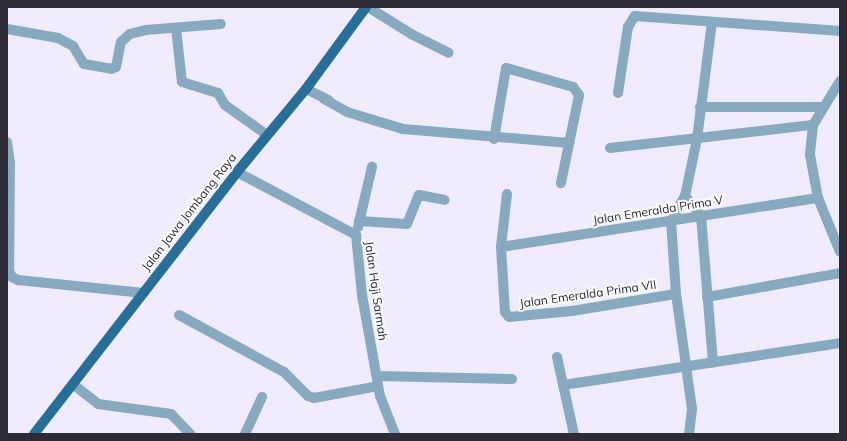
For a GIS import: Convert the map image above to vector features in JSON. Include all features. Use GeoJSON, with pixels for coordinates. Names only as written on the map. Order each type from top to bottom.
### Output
{"type":"FeatureCollection","features":[{"type":"Feature","properties":{"kind":"main road","name":"Jalan Jawa Jombang Raya"},"geometry":{"type":"LineString","coordinates":[[34,434],[74,385],[237,172],[306,89],[367,7]]}},
{"type":"Feature","properties":{"kind":"street"},"geometry":{"type":"LineString","coordinates":[[367,7],[411,34],[449,53]]}},
{"type":"Feature","properties":{"kind":"street"},"geometry":{"type":"LineString","coordinates":[[618,93],[628,27],[635,16],[840,31]]}},
{"type":"Feature","properties":{"kind":"street"},"geometry":{"type":"LineString","coordinates":[[689,434],[692,409],[688,367],[676,294],[671,221],[685,196],[697,139],[712,22]]}},
{"type":"Feature","properties":{"kind":"street"},"geometry":{"type":"LineString","coordinates":[[7,29],[58,38],[73,46],[84,64],[111,69],[116,67],[121,42],[130,34],[221,24]]}},
{"type":"Feature","properties":{"kind":"street"},"geometry":{"type":"LineString","coordinates":[[176,28],[182,82],[218,93],[224,105],[267,135]]}},
{"type":"Feature","properties":{"kind":"street"},"geometry":{"type":"LineString","coordinates":[[494,139],[506,68],[577,90],[579,95],[561,183]]}},
{"type":"Feature","properties":{"kind":"street"},"geometry":{"type":"LineString","coordinates":[[840,81],[822,107],[813,126],[810,155],[818,198],[840,252]]}},
{"type":"Feature","properties":{"kind":"street"},"geometry":{"type":"LineString","coordinates":[[306,89],[324,99],[349,106],[381,124],[494,139],[569,143]]}},
{"type":"Feature","properties":{"kind":"street"},"geometry":{"type":"LineString","coordinates":[[700,107],[822,107]]}},
{"type":"Feature","properties":{"kind":"street"},"geometry":{"type":"LineString","coordinates":[[610,148],[813,126]]}},
{"type":"Feature","properties":{"kind":"street"},"geometry":{"type":"LineString","coordinates":[[7,142],[10,163],[8,227],[9,271],[18,280],[143,293]]}},
{"type":"Feature","properties":{"kind":"street"},"geometry":{"type":"LineString","coordinates":[[356,235],[372,167]]}},
{"type":"Feature","properties":{"kind":"street","name":"Jalan Haji Sarmah"},"geometry":{"type":"LineString","coordinates":[[237,172],[356,235],[362,295],[378,381],[396,434]]}},
{"type":"Feature","properties":{"kind":"street","name":"Jalan Emeralda Prima VII"},"geometry":{"type":"LineString","coordinates":[[507,194],[502,247],[505,312],[509,317],[572,311],[676,294]]}},
{"type":"Feature","properties":{"kind":"street"},"geometry":{"type":"LineString","coordinates":[[359,221],[407,224],[419,195],[446,200]]}},
{"type":"Feature","properties":{"kind":"street"},"geometry":{"type":"LineString","coordinates":[[685,196],[701,216],[713,363]]}},
{"type":"Feature","properties":{"kind":"street","name":"Jalan Emeralda Prima V"},"geometry":{"type":"LineString","coordinates":[[502,247],[818,198]]}},
{"type":"Feature","properties":{"kind":"street"},"geometry":{"type":"LineString","coordinates":[[707,297],[840,273]]}},
{"type":"Feature","properties":{"kind":"street"},"geometry":{"type":"LineString","coordinates":[[178,315],[284,372],[308,396],[314,398],[378,381],[512,378]]}},
{"type":"Feature","properties":{"kind":"street"},"geometry":{"type":"LineString","coordinates":[[563,385],[840,343]]}},
{"type":"Feature","properties":{"kind":"street"},"geometry":{"type":"LineString","coordinates":[[557,357],[574,434]]}},
{"type":"Feature","properties":{"kind":"street"},"geometry":{"type":"LineString","coordinates":[[74,385],[98,404],[171,414],[190,434]]}},
{"type":"Feature","properties":{"kind":"street"},"geometry":{"type":"LineString","coordinates":[[245,434],[262,397]]}}]}
